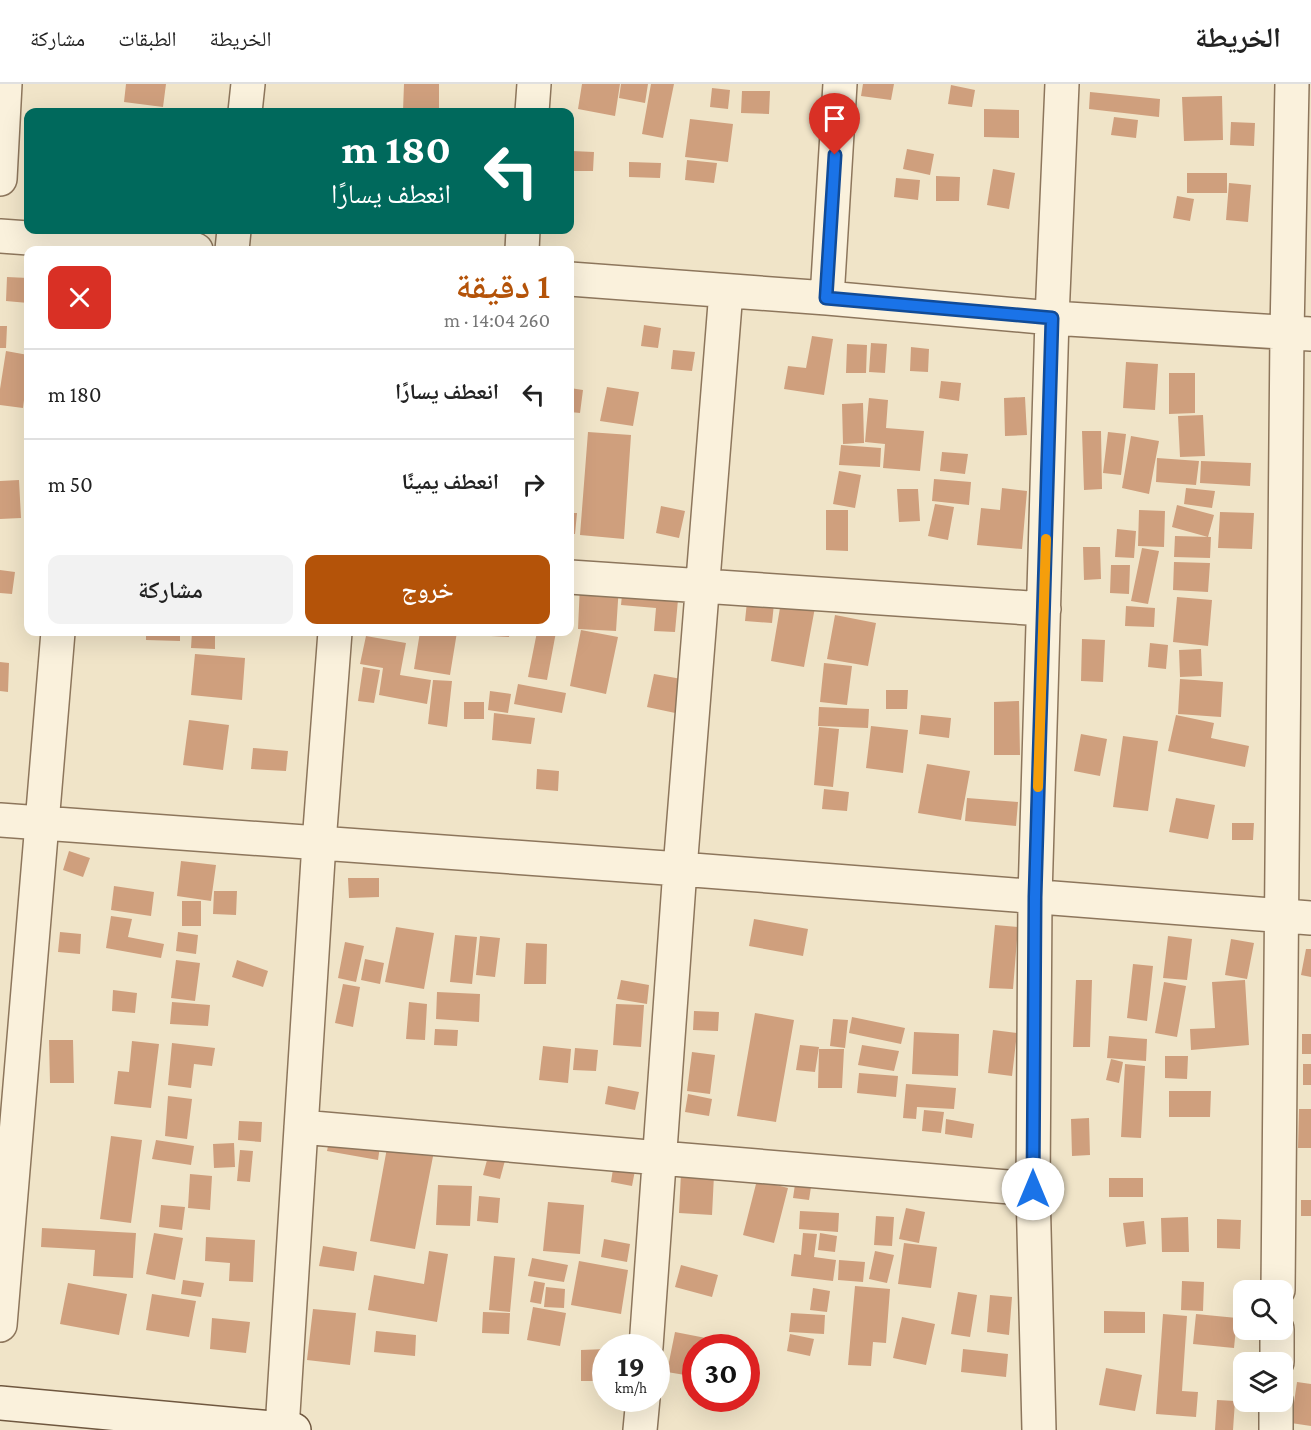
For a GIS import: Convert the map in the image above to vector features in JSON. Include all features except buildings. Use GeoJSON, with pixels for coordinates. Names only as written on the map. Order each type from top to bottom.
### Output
{"type":"FeatureCollection","features":[{"type":"Feature","properties":{"kind":"street"},"geometry":{"type":"LineString","coordinates":[[0,179],[5,84]]}},
{"type":"Feature","properties":{"kind":"street"},"geometry":{"type":"LineString","coordinates":[[245,108],[248,84]]}},
{"type":"Feature","properties":{"kind":"street"},"geometry":{"type":"LineString","coordinates":[[532,108],[534,84]]}},
{"type":"Feature","properties":{"kind":"street"},"geometry":{"type":"LineString","coordinates":[[826,298],[840,84]]}},
{"type":"Feature","properties":{"kind":"street"},"geometry":{"type":"LineString","coordinates":[[1039,1430],[1033,1189],[1035,897],[1052,318],[1062,84]]}},
{"type":"Feature","properties":{"kind":"street"},"geometry":{"type":"LineString","coordinates":[[1279,1280],[1297,917],[1299,333],[1292,84]]}},
{"type":"Feature","properties":{"kind":"street"},"geometry":{"type":"LineString","coordinates":[[0,236],[91,246]]}},
{"type":"Feature","properties":{"kind":"street"},"geometry":{"type":"LineString","coordinates":[[574,279],[1052,318],[1299,333]]}},
{"type":"Feature","properties":{"kind":"street"},"geometry":{"type":"LineString","coordinates":[[647,1334],[680,869],[726,291]]}},
{"type":"Feature","properties":{"kind":"street"},"geometry":{"type":"LineString","coordinates":[[574,577],[1044,609]]}},
{"type":"Feature","properties":{"kind":"street"},"geometry":{"type":"LineString","coordinates":[[0,1325],[58,636]]}},
{"type":"Feature","properties":{"kind":"street"},"geometry":{"type":"LineString","coordinates":[[0,1403],[217,1427],[288,1430],[301,1126],[335,636]]}},
{"type":"Feature","properties":{"kind":"street"},"geometry":{"type":"LineString","coordinates":[[0,820],[680,869],[1297,917]]}},
{"type":"Feature","properties":{"kind":"street"},"geometry":{"type":"LineString","coordinates":[[301,1126],[1033,1189]]}},
{"type":"Feature","properties":{"kind":"street"},"geometry":{"type":"LineString","coordinates":[[640,1430],[642,1412]]}},
{"type":"Feature","properties":{"kind":"street"},"geometry":{"type":"LineString","coordinates":[[1276,1412],[1276,1430]]}},
{"type":"Feature","properties":{"kind":"slow traffic"},"geometry":{"type":"LineString","coordinates":[[1038,787],[1046,539]]}},
{"type":"Feature","properties":{"kind":"route"},"geometry":{"type":"LineString","coordinates":[[835,155],[826,298],[1052,318],[1035,897],[1033,1189]]}}]}
